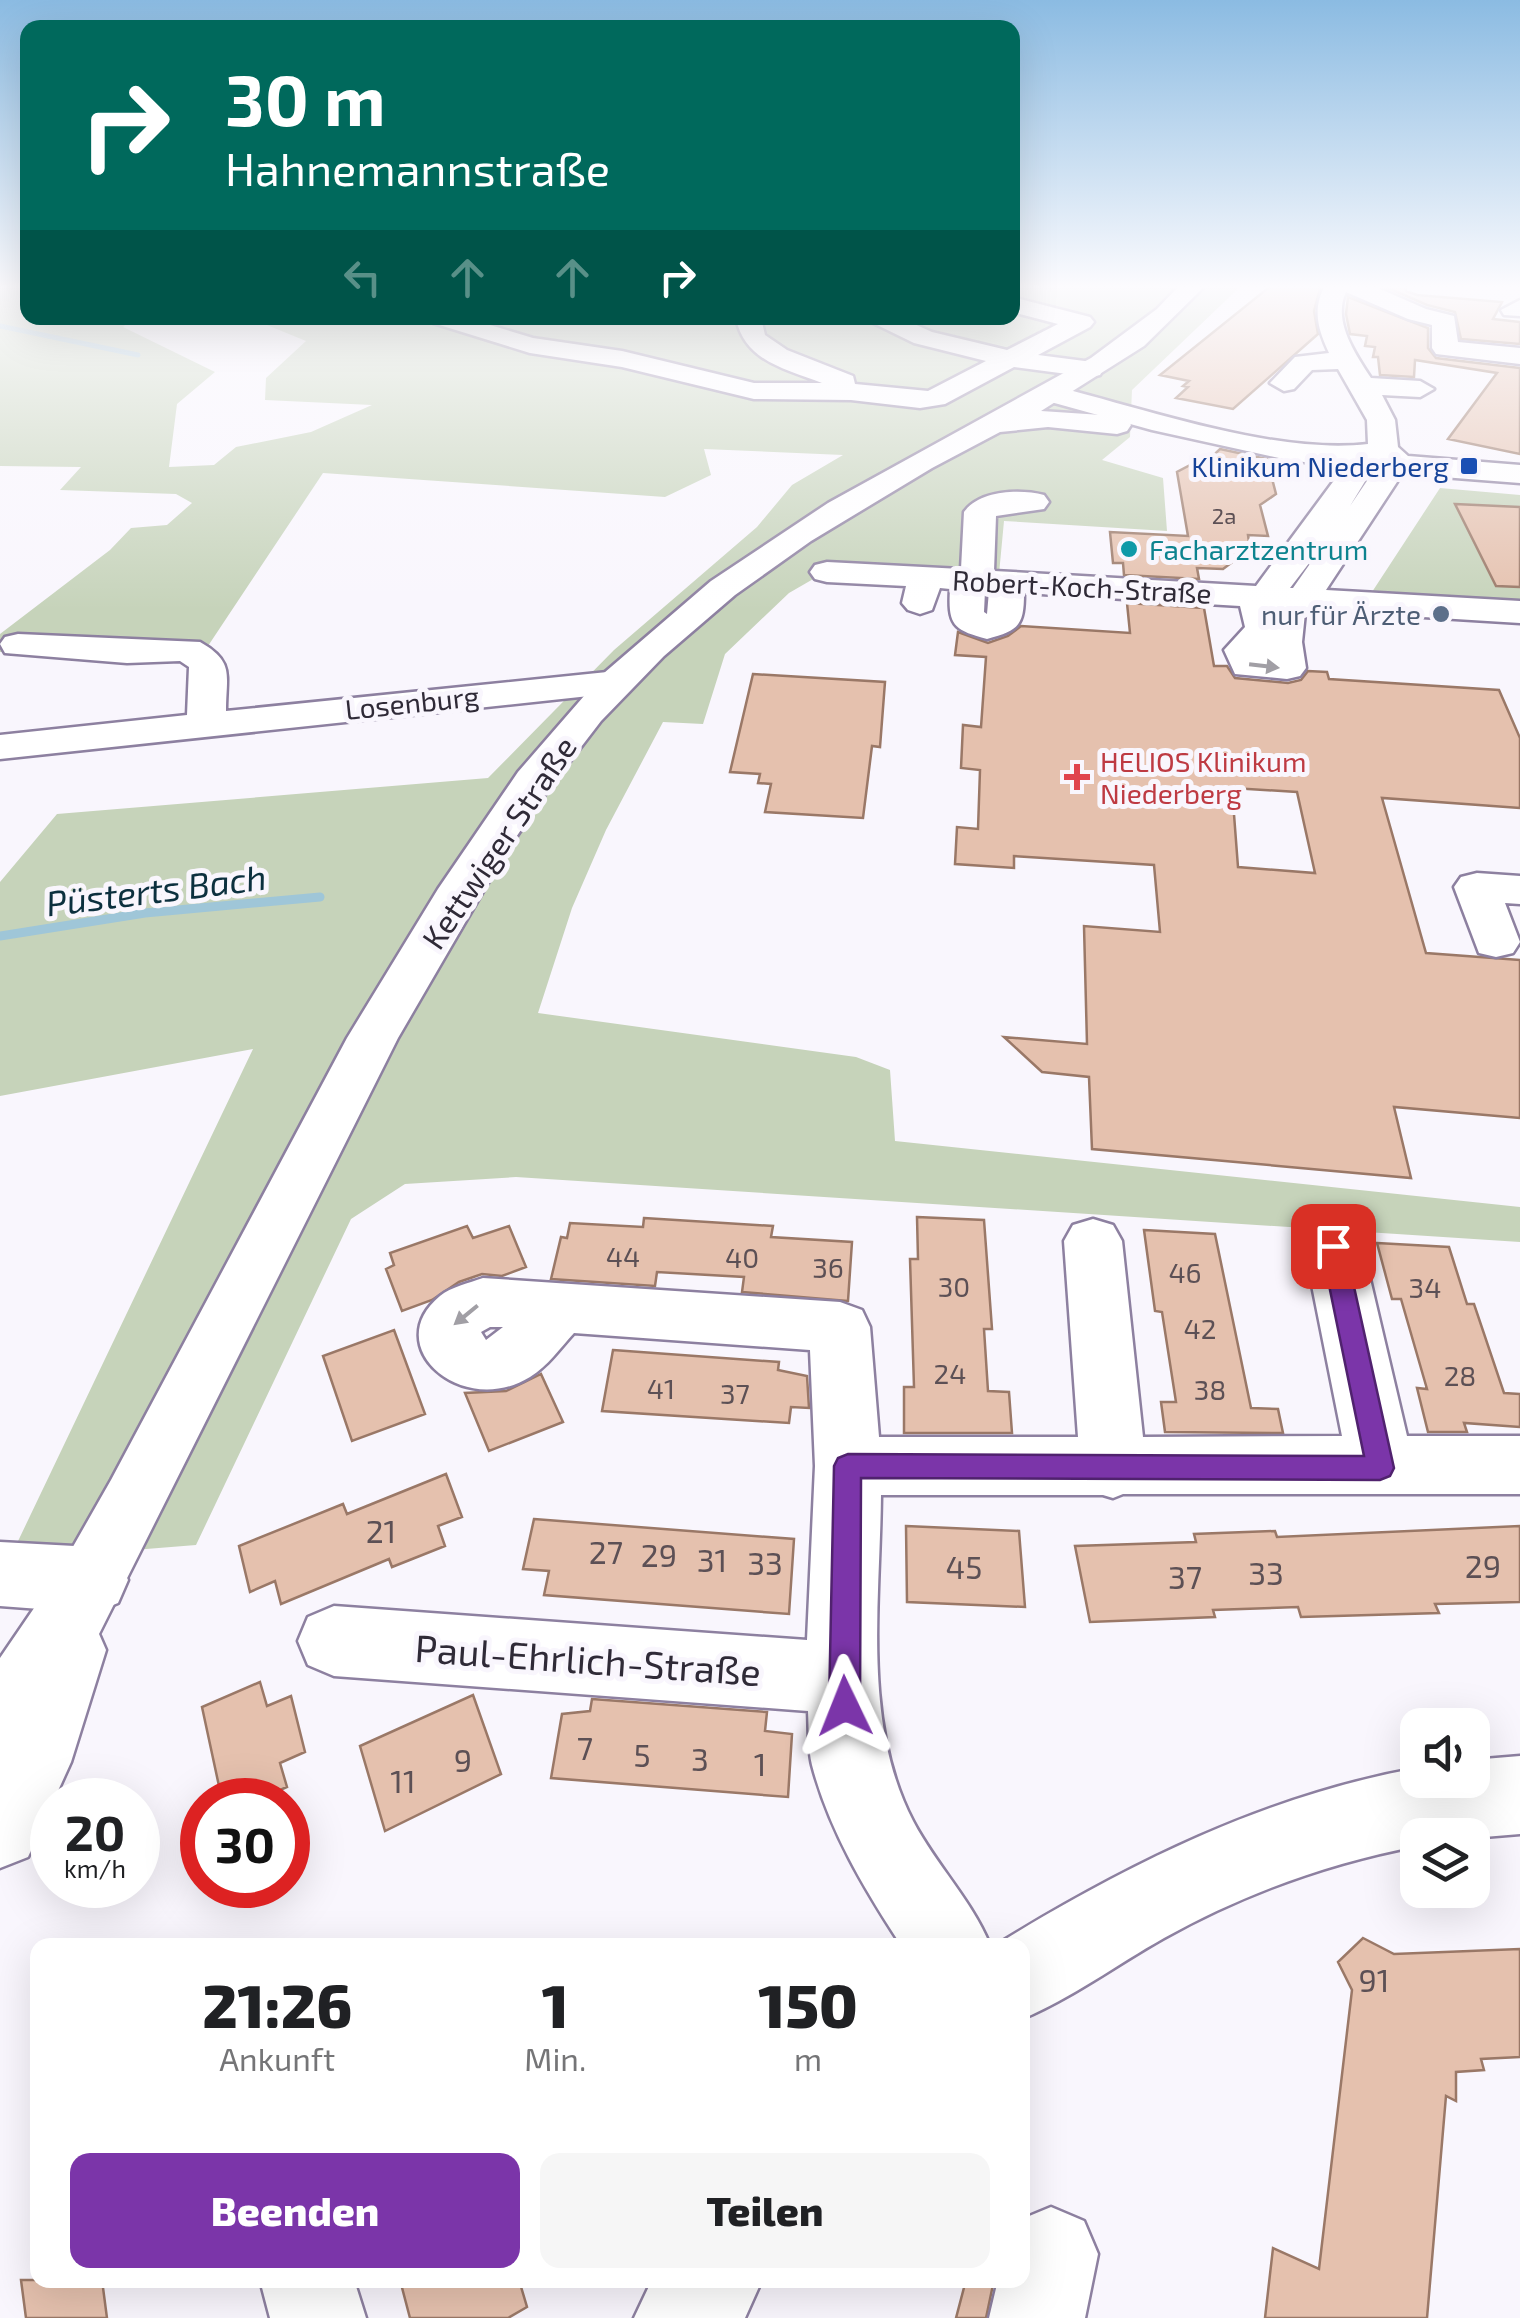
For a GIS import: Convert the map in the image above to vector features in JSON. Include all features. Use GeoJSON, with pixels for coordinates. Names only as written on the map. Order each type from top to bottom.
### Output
{"type":"FeatureCollection","features":[{"type":"Feature","properties":{"kind":"street"},"geometry":{"type":"LineString","coordinates":[[844,393],[920,400],[944,393]]}},
{"type":"Feature","properties":{"kind":"street","name":"Kettwiger Straße"},"geometry":{"type":"LineString","coordinates":[[0,1723],[92,1580],[378,1026],[525,790],[617,682],[706,600],[772,550],[1049,393]]}},
{"type":"Feature","properties":{"kind":"street"},"geometry":{"type":"LineString","coordinates":[[1102,393],[1124,420]]}},
{"type":"Feature","properties":{"kind":"street"},"geometry":{"type":"LineString","coordinates":[[1367,394],[1376,393]]}},
{"type":"Feature","properties":{"kind":"street"},"geometry":{"type":"LineString","coordinates":[[1367,394],[1383,424],[1384,451],[1370,467]]}},
{"type":"Feature","properties":{"kind":"street"},"geometry":{"type":"LineString","coordinates":[[1367,394],[1370,467]]}},
{"type":"Feature","properties":{"kind":"street"},"geometry":{"type":"LineString","coordinates":[[1042,397],[1202,444],[1520,484]]}},
{"type":"Feature","properties":{"kind":"street"},"geometry":{"type":"LineString","coordinates":[[982,429],[1048,418],[1124,420]]}},
{"type":"Feature","properties":{"kind":"street"},"geometry":{"type":"LineString","coordinates":[[1370,467],[1520,474]]}},
{"type":"Feature","properties":{"kind":"street","name":"Robert-Koch-Straße"},"geometry":{"type":"LineString","coordinates":[[1370,467],[1304,599],[1288,609],[1284,642],[1287,668],[1248,666],[1242,650],[1263,629],[1258,606],[1370,467]]}},
{"type":"Feature","properties":{"kind":"street"},"geometry":{"type":"LineString","coordinates":[[984,581],[980,512],[995,504],[1033,502]]}},
{"type":"Feature","properties":{"kind":"street","name":"Robert-Koch-Straße"},"geometry":{"type":"LineString","coordinates":[[828,572],[922,590],[984,581],[1304,599],[1457,621],[1520,612]]}},
{"type":"Feature","properties":{"kind":"street"},"geometry":{"type":"LineString","coordinates":[[18,646],[128,652],[187,650],[208,662],[206,724]]}},
{"type":"Feature","properties":{"kind":"street","name":"Losenburg"},"geometry":{"type":"LineString","coordinates":[[0,747],[617,682]]}},
{"type":"Feature","properties":{"kind":"street"},"geometry":{"type":"LineString","coordinates":[[1496,942],[1477,887],[1520,890]]}},
{"type":"Feature","properties":{"kind":"street"},"geometry":{"type":"LineString","coordinates":[[1093,1242],[1113,1468]]}},
{"type":"Feature","properties":{"kind":"street"},"geometry":{"type":"LineString","coordinates":[[1333,1246],[1380,1468]]}},
{"type":"Feature","properties":{"kind":"street"},"geometry":{"type":"LineString","coordinates":[[558,1309],[840,1328],[848,1466],[842,1678],[850,1764],[886,1850],[944,1938]]}},
{"type":"Feature","properties":{"kind":"street"},"geometry":{"type":"LineString","coordinates":[[848,1466],[1520,1465]]}},
{"type":"Feature","properties":{"kind":"street"},"geometry":{"type":"LineString","coordinates":[[0,1574],[92,1580]]}},
{"type":"Feature","properties":{"kind":"street","name":"Kettwiger Straße"},"geometry":{"type":"LineString","coordinates":[[0,1829],[33,1762],[92,1580]]}},
{"type":"Feature","properties":{"kind":"street","name":"Paul-Ehrlich-Straße"},"geometry":{"type":"LineString","coordinates":[[334,1641],[842,1678]]}},
{"type":"Feature","properties":{"kind":"street"},"geometry":{"type":"LineString","coordinates":[[1030,1971],[1157,1894],[1244,1856],[1351,1822],[1461,1798],[1520,1794]]}},
{"type":"Feature","properties":{"kind":"street"},"geometry":{"type":"LineString","coordinates":[[309,2288],[318,2318]]}},
{"type":"Feature","properties":{"kind":"street"},"geometry":{"type":"LineString","coordinates":[[682,2318],[708,2288]]}},
{"type":"Feature","properties":{"kind":"green space"},"geometry":{"type":"Polygon","coordinates":[[[0,393],[190,393],[177,404],[169,467],[214,465],[236,447],[311,432],[372,405],[265,400],[265,393],[1132,393],[1130,437],[1102,460],[1163,478],[1167,531],[1004,521],[999,574],[834,567],[789,593],[725,654],[703,724],[663,722],[606,830],[572,908],[538,1013],[856,1057],[890,1070],[895,1141],[1520,1207],[1520,1242],[516,1177],[405,1184],[351,1219],[196,1545],[9,1560],[253,1049],[0,1096],[0,882],[57,814],[488,778],[614,650],[757,527],[792,485],[843,455],[704,449],[711,475],[665,497],[323,473],[206,649],[0,652],[0,634],[110,550],[131,528],[167,525],[192,503],[176,494],[60,490],[81,467],[0,466],[0,393]]]}},
{"type":"Feature","properties":{"kind":"green space"},"geometry":{"type":"Polygon","coordinates":[[[1440,488],[1520,495],[1520,507],[1456,505],[1495,585],[1520,587],[1520,600],[1372,592],[1440,488]]]}},
{"type":"Feature","properties":{"kind":"building"},"geometry":{"type":"Polygon","coordinates":[[[1181,393],[1251,393],[1233,409],[1176,398],[1181,393]]]}},
{"type":"Feature","properties":{"kind":"building"},"geometry":{"type":"Polygon","coordinates":[[[1482,393],[1520,393],[1520,454],[1448,439],[1482,393]]]}},
{"type":"Feature","properties":{"kind":"building"},"geometry":{"type":"Polygon","coordinates":[[[1220,449],[1267,459],[1276,494],[1260,505],[1268,536],[1248,535],[1250,549],[1223,569],[1197,568],[1199,579],[1124,575],[1123,563],[1113,563],[1110,532],[1188,536],[1177,472],[1194,463],[1205,463],[1220,449]]]}},
{"type":"Feature","properties":{"kind":"building"},"geometry":{"type":"Polygon","coordinates":[[[1455,504],[1520,507],[1520,587],[1496,586],[1455,504]]]}},
{"type":"Feature","properties":{"kind":"building"},"geometry":{"type":"Polygon","coordinates":[[[1127,603],[1204,608],[1214,666],[1227,666],[1235,678],[1288,683],[1301,680],[1308,671],[1327,672],[1329,679],[1499,690],[1520,738],[1520,808],[1382,798],[1426,953],[1520,960],[1520,1118],[1394,1107],[1411,1178],[1092,1149],[1089,1077],[1042,1072],[1004,1037],[1087,1044],[1084,926],[1160,932],[1154,865],[1014,856],[1014,868],[955,864],[957,827],[978,829],[980,770],[961,768],[963,725],[981,727],[986,657],[955,655],[958,632],[988,643],[1021,626],[1130,633],[1127,603]],[[1232,788],[1238,867],[1315,873],[1297,792],[1232,788]]]}},
{"type":"Feature","properties":{"kind":"building"},"geometry":{"type":"Polygon","coordinates":[[[753,674],[885,682],[880,747],[872,746],[863,818],[765,812],[771,784],[758,783],[760,774],[730,772],[753,674]]]}},
{"type":"Feature","properties":{"kind":"building"},"geometry":{"type":"Polygon","coordinates":[[[917,1217],[984,1220],[992,1329],[984,1329],[988,1391],[1009,1392],[1012,1433],[904,1433],[904,1387],[914,1387],[910,1259],[918,1259],[917,1217]]]}},
{"type":"Feature","properties":{"kind":"building"},"geometry":{"type":"Polygon","coordinates":[[[644,1218],[773,1226],[771,1237],[852,1242],[848,1301],[742,1292],[744,1277],[657,1272],[655,1286],[551,1279],[561,1237],[567,1238],[570,1223],[643,1227],[644,1218]]]}},
{"type":"Feature","properties":{"kind":"building"},"geometry":{"type":"Polygon","coordinates":[[[467,1226],[473,1238],[509,1226],[526,1267],[502,1276],[482,1274],[459,1282],[432,1300],[402,1311],[386,1269],[394,1265],[390,1253],[467,1226]]]}},
{"type":"Feature","properties":{"kind":"building"},"geometry":{"type":"Polygon","coordinates":[[[1144,1230],[1215,1234],[1251,1408],[1278,1409],[1283,1433],[1165,1432],[1161,1402],[1176,1402],[1162,1312],[1155,1311],[1144,1230]]]}},
{"type":"Feature","properties":{"kind":"building"},"geometry":{"type":"Polygon","coordinates":[[[1377,1243],[1449,1247],[1467,1304],[1474,1304],[1504,1393],[1520,1394],[1520,1427],[1464,1423],[1467,1432],[1428,1432],[1417,1388],[1427,1389],[1401,1299],[1392,1299],[1377,1243]]]}},
{"type":"Feature","properties":{"kind":"building"},"geometry":{"type":"Polygon","coordinates":[[[394,1330],[425,1414],[352,1441],[323,1356],[394,1330]]]}},
{"type":"Feature","properties":{"kind":"building"},"geometry":{"type":"Polygon","coordinates":[[[613,1350],[779,1362],[778,1370],[807,1376],[809,1408],[791,1407],[789,1423],[602,1411],[613,1350]]]}},
{"type":"Feature","properties":{"kind":"building"},"geometry":{"type":"Polygon","coordinates":[[[541,1374],[563,1422],[489,1451],[465,1393],[506,1391],[541,1374]]]}},
{"type":"Feature","properties":{"kind":"building"},"geometry":{"type":"Polygon","coordinates":[[[446,1474],[462,1517],[438,1526],[445,1546],[392,1567],[389,1559],[281,1604],[275,1581],[250,1592],[239,1546],[343,1504],[347,1514],[446,1474]]]}},
{"type":"Feature","properties":{"kind":"building"},"geometry":{"type":"Polygon","coordinates":[[[534,1519],[794,1539],[789,1614],[544,1595],[549,1571],[523,1569],[534,1519]]]}},
{"type":"Feature","properties":{"kind":"building"},"geometry":{"type":"Polygon","coordinates":[[[906,1526],[1019,1531],[1025,1607],[907,1602],[906,1526]]]}},
{"type":"Feature","properties":{"kind":"building"},"geometry":{"type":"Polygon","coordinates":[[[1520,1526],[1520,1602],[1435,1604],[1439,1613],[1301,1617],[1298,1607],[1213,1610],[1215,1617],[1090,1622],[1075,1546],[1196,1542],[1194,1534],[1275,1531],[1277,1537],[1520,1526]]]}},
{"type":"Feature","properties":{"kind":"building"},"geometry":{"type":"Polygon","coordinates":[[[260,1682],[267,1706],[291,1696],[305,1752],[280,1763],[284,1778],[217,1778],[202,1707],[260,1682]]]}},
{"type":"Feature","properties":{"kind":"building"},"geometry":{"type":"Polygon","coordinates":[[[473,1695],[501,1774],[385,1831],[360,1746],[473,1695]]]}},
{"type":"Feature","properties":{"kind":"building"},"geometry":{"type":"Polygon","coordinates":[[[592,1699],[767,1712],[765,1731],[792,1734],[788,1797],[551,1778],[562,1714],[590,1711],[592,1699]]]}},
{"type":"Feature","properties":{"kind":"building"},"geometry":{"type":"Polygon","coordinates":[[[1363,1938],[1394,1954],[1520,1949],[1520,2057],[1481,2059],[1484,2070],[1456,2072],[1456,2101],[1446,2096],[1427,2318],[1265,2318],[1273,2248],[1319,2269],[1352,1990],[1338,1962],[1363,1938]]]}},
{"type":"Feature","properties":{"kind":"building"},"geometry":{"type":"Polygon","coordinates":[[[21,2280],[30,2280],[30,2288],[103,2288],[107,2318],[26,2318],[21,2280]]]}},
{"type":"Feature","properties":{"kind":"building"},"geometry":{"type":"Polygon","coordinates":[[[402,2288],[521,2288],[527,2307],[508,2318],[410,2318],[402,2288]]]}},
{"type":"Feature","properties":{"kind":"building"},"geometry":{"type":"Polygon","coordinates":[[[964,2288],[992,2288],[986,2318],[956,2318],[964,2288]]]}},
{"type":"Feature","properties":{"kind":"waterway","name":"Püsterts Bach"},"geometry":{"type":"LineString","coordinates":[[0,936],[145,913],[320,897]]}},
{"type":"Feature","properties":{"kind":"place","name":"Klinikum Niederberg"},"geometry":{"type":"Point","coordinates":[1469,466]}},
{"type":"Feature","properties":{"kind":"place","name":"Facharztzentrum"},"geometry":{"type":"Point","coordinates":[1129,549]}},
{"type":"Feature","properties":{"kind":"place","name":"nur für Ärzte"},"geometry":{"type":"Point","coordinates":[1441,614]}},
{"type":"Feature","properties":{"kind":"place","name":"HELIOS Klinikum Niederberg"},"geometry":{"type":"Point","coordinates":[1077,777]}},
{"type":"Feature","properties":{"kind":"route"},"geometry":{"type":"LineString","coordinates":[[845,1706],[842,1678],[848,1466],[1380,1468],[1333,1246]]}}]}
